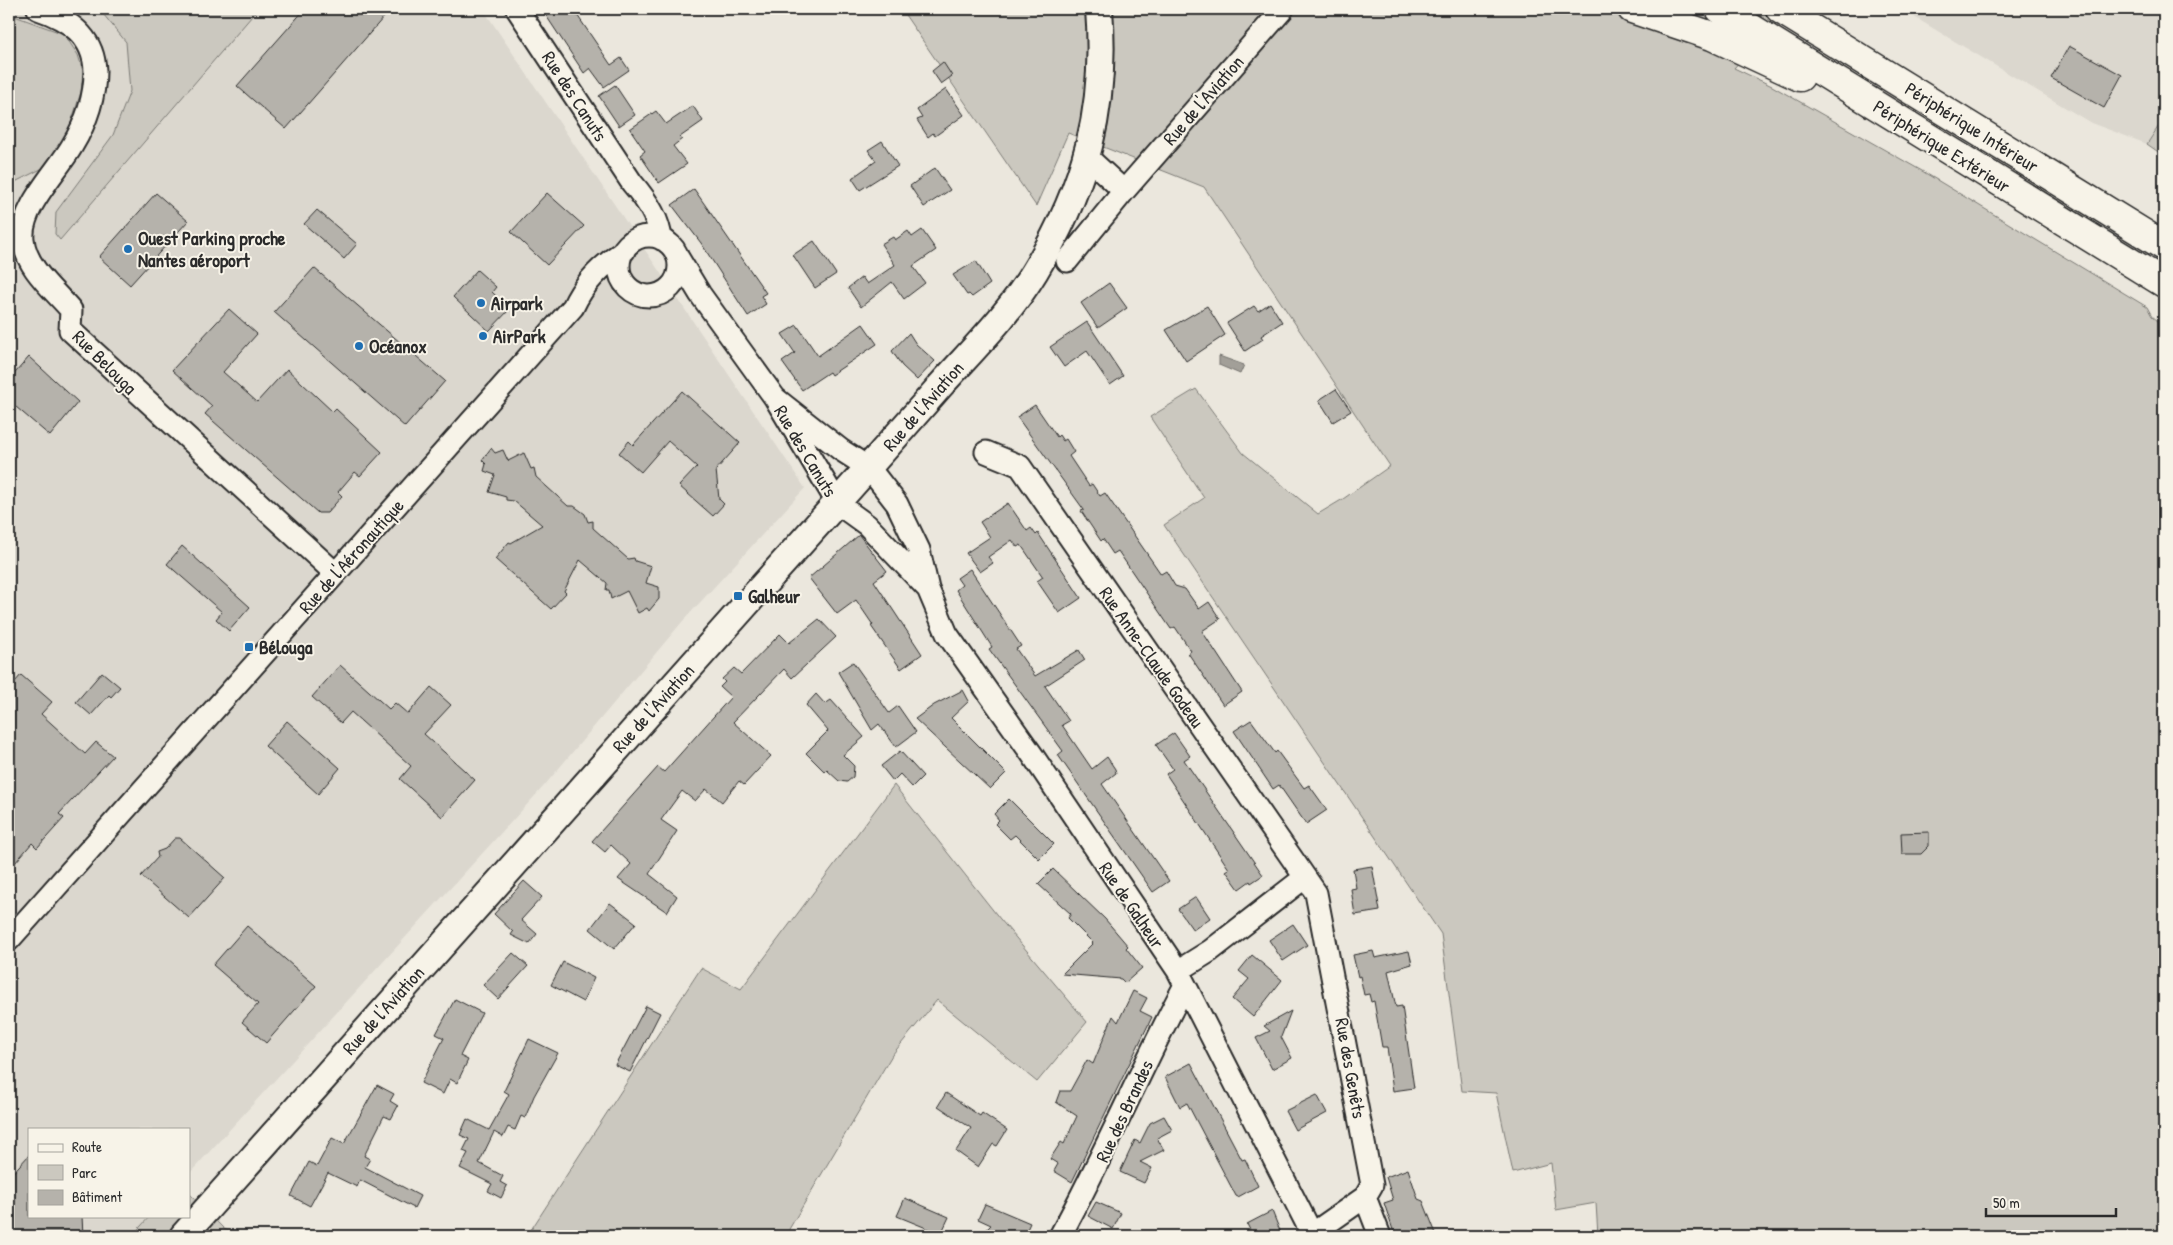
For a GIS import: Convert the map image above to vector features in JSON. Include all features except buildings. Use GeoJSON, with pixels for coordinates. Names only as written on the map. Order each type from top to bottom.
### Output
{"type":"FeatureCollection","features":[{"type":"Feature","properties":{"kind":"highway"},"geometry":{"type":"LineString","coordinates":[[1632,9],[1688,27],[1783,67],[1851,106],[1883,110]]}},
{"type":"Feature","properties":{"kind":"highway","name":"Périphérique Extérieur"},"geometry":{"type":"LineString","coordinates":[[1720,9],[2164,284]]}},
{"type":"Feature","properties":{"kind":"highway","name":"Périphérique Intérieur"},"geometry":{"type":"LineString","coordinates":[[1780,9],[2164,246]]}},
{"type":"Feature","properties":{"kind":"street","name":"Rue Belouga"},"geometry":{"type":"LineString","coordinates":[[38,9],[60,16],[83,35],[94,58],[95,77],[88,112],[80,134],[31,207],[25,221],[23,238],[25,250],[31,263],[71,310],[70,330],[335,573]]}},
{"type":"Feature","properties":{"kind":"street","name":"Rue des Canuts"},"geometry":{"type":"LineString","coordinates":[[517,9],[632,182],[646,198],[660,229],[661,238]]}},
{"type":"Feature","properties":{"kind":"street","name":"Rue de l'Aviation"},"geometry":{"type":"LineString","coordinates":[[183,1236],[838,504],[1015,301],[1049,246],[1066,211],[1087,157],[1098,96],[1099,9]]}},
{"type":"Feature","properties":{"kind":"street","name":"Rue de l'Aviation"},"geometry":{"type":"LineString","coordinates":[[1067,261],[1124,191],[1283,9]]}},
{"type":"Feature","properties":{"kind":"street"},"geometry":{"type":"LineString","coordinates":[[1087,157],[1124,191]]}},
{"type":"Feature","properties":{"kind":"street","name":"Rue des Canuts"},"geometry":{"type":"LineString","coordinates":[[631,245],[638,201],[632,182]]}},
{"type":"Feature","properties":{"kind":"street"},"geometry":{"type":"LineString","coordinates":[[653,236],[661,238],[674,248],[680,268],[676,280],[666,291],[658,295],[642,296],[628,287],[623,281],[619,266],[631,245],[653,236]]}},
{"type":"Feature","properties":{"kind":"street","name":"Rue de l'Aéronautique"},"geometry":{"type":"LineString","coordinates":[[573,307],[586,284],[607,262],[631,245]]}},
{"type":"Feature","properties":{"kind":"street","name":"Rue des Canuts"},"geometry":{"type":"LineString","coordinates":[[677,256],[700,294],[775,398],[838,504]]}},
{"type":"Feature","properties":{"kind":"street","name":"Rue de l'Aéronautique"},"geometry":{"type":"LineString","coordinates":[[9,940],[573,307],[603,285],[623,281]]}},
{"type":"Feature","properties":{"kind":"street","name":"Rue des Canuts"},"geometry":{"type":"LineString","coordinates":[[775,398],[841,450],[869,468]]}},
{"type":"Feature","properties":{"kind":"street","name":"Rue Anne-Claude Godeau"},"geometry":{"type":"LineString","coordinates":[[986,452],[1020,466],[1304,878]]}},
{"type":"Feature","properties":{"kind":"street","name":"Rue de Galheur"},"geometry":{"type":"LineString","coordinates":[[869,468],[896,504],[919,550],[928,589],[947,634],[1033,756],[1182,978],[1312,1235]]}},
{"type":"Feature","properties":{"kind":"street","name":"Rue de Galheur"},"geometry":{"type":"LineString","coordinates":[[838,504],[867,525],[900,557],[928,589]]}},
{"type":"Feature","properties":{"kind":"street"},"geometry":{"type":"LineString","coordinates":[[1182,978],[1210,951],[1304,878]]}},
{"type":"Feature","properties":{"kind":"street","name":"Rue des Genêts"},"geometry":{"type":"LineString","coordinates":[[1304,878],[1316,893],[1346,1037],[1372,1185],[1365,1197]]}},
{"type":"Feature","properties":{"kind":"street","name":"Rue des Brandes"},"geometry":{"type":"LineString","coordinates":[[1060,1236],[1096,1171],[1162,1029],[1182,978]]}},
{"type":"Feature","properties":{"kind":"street"},"geometry":{"type":"LineString","coordinates":[[1312,1235],[1365,1197],[1380,1236]]}},
{"type":"Feature","properties":{"kind":"shaded area"},"geometry":{"type":"Polygon","coordinates":[[[9,9],[483,9],[805,488],[682,622],[544,786],[190,1173],[190,1128],[28,1128],[28,1218],[148,1218],[132,1236],[9,1236],[9,9]]]}},
{"type":"Feature","properties":{"kind":"shaded area"},"geometry":{"type":"Polygon","coordinates":[[[1901,9],[2164,9],[2164,118],[2147,144],[2091,123],[1901,9]]]}},
{"type":"Feature","properties":{"kind":"shaded area"},"geometry":{"type":"Polygon","coordinates":[[[1219,356],[1244,365],[1240,374],[1219,365],[1219,356]]]}},
{"type":"Feature","properties":{"kind":"green space"},"geometry":{"type":"Polygon","coordinates":[[[99,9],[258,9],[60,240],[55,234],[56,212],[113,135],[130,91],[126,42],[99,9]]]}},
{"type":"Feature","properties":{"kind":"green space"},"geometry":{"type":"Polygon","coordinates":[[[901,9],[1786,9],[1734,68],[1772,86],[1922,171],[2147,307],[2152,316],[2164,326],[2164,1236],[1598,1236],[1596,1203],[1556,1210],[1551,1163],[1513,1173],[1496,1093],[1462,1091],[1441,934],[1164,525],[1204,498],[1150,417],[1196,389],[1243,453],[1318,514],[1390,466],[1204,187],[1068,133],[1036,206],[901,9]]]}},
{"type":"Feature","properties":{"kind":"green space"},"geometry":{"type":"Polygon","coordinates":[[[9,14],[64,34],[78,55],[83,71],[81,92],[70,126],[49,165],[9,185],[9,14]]]}},
{"type":"Feature","properties":{"kind":"green space"},"geometry":{"type":"Polygon","coordinates":[[[2164,118],[2164,156],[2147,144],[2164,118]]]}},
{"type":"Feature","properties":{"kind":"green space"},"geometry":{"type":"Polygon","coordinates":[[[894,785],[1000,919],[1087,1022],[1037,1082],[937,1000],[892,1055],[785,1236],[527,1236],[701,968],[741,989],[894,785]]]}},
{"type":"Feature","properties":{"kind":"green space"},"geometry":{"type":"Polygon","coordinates":[[[190,1194],[224,1229],[242,1236],[132,1236],[148,1218],[190,1218],[190,1194]]]}},
{"type":"Feature","properties":{"kind":"place","name":"Ouest Parking proche Nantes aéroport"},"geometry":{"type":"Point","coordinates":[128,249]}},
{"type":"Feature","properties":{"kind":"place","name":"Airpark"},"geometry":{"type":"Point","coordinates":[481,303]}},
{"type":"Feature","properties":{"kind":"place","name":"AirPark"},"geometry":{"type":"Point","coordinates":[483,336]}},
{"type":"Feature","properties":{"kind":"place","name":"Océanox"},"geometry":{"type":"Point","coordinates":[359,346]}},
{"type":"Feature","properties":{"kind":"place","name":"Galheur"},"geometry":{"type":"Point","coordinates":[738,596]}},
{"type":"Feature","properties":{"kind":"place","name":"Bélouga"},"geometry":{"type":"Point","coordinates":[249,647]}}]}
